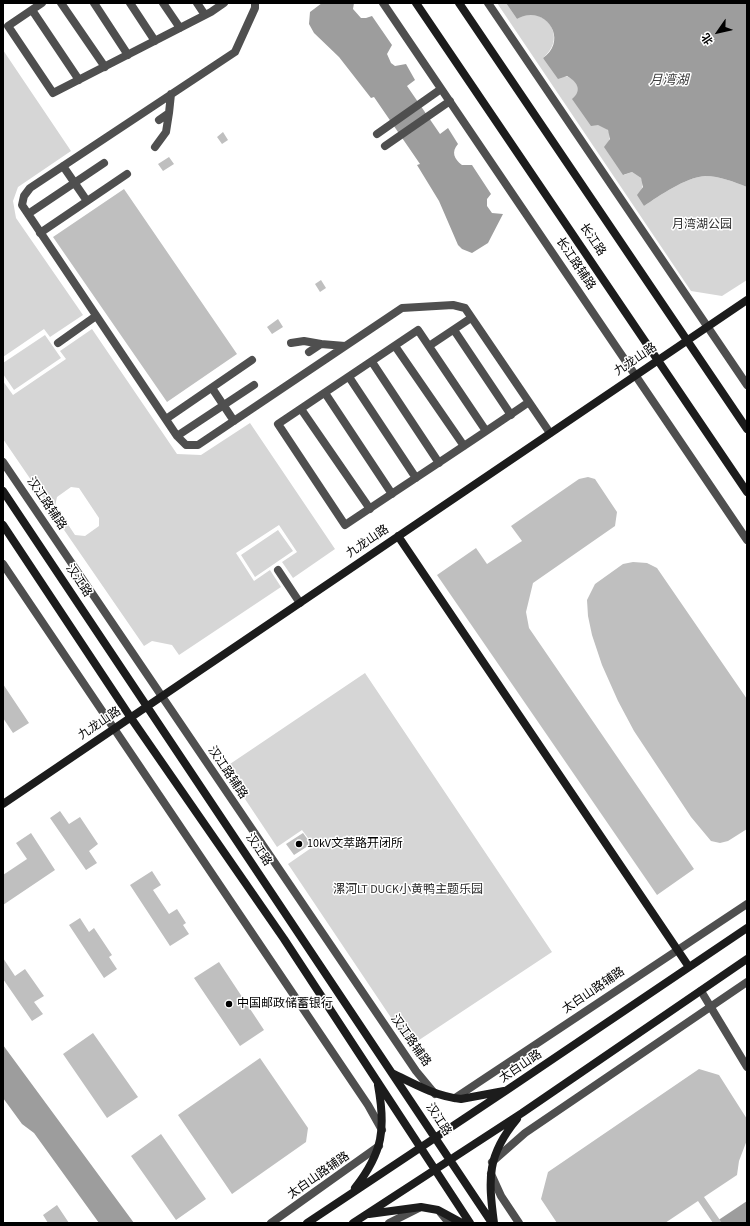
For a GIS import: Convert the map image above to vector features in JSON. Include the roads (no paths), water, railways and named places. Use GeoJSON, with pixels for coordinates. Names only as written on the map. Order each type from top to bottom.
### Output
{"type":"FeatureCollection","features":[{"type":"Feature","properties":{"kind":"street"},"geometry":{"type":"LineString","coordinates":[[42,3],[8,26],[54,93],[206,15],[224,3]]}},
{"type":"Feature","properties":{"kind":"street"},"geometry":{"type":"LineString","coordinates":[[61,3],[104,67]]}},
{"type":"Feature","properties":{"kind":"street"},"geometry":{"type":"LineString","coordinates":[[94,3],[128,55]]}},
{"type":"Feature","properties":{"kind":"street"},"geometry":{"type":"LineString","coordinates":[[130,3],[155,41]]}},
{"type":"Feature","properties":{"kind":"street"},"geometry":{"type":"LineString","coordinates":[[163,3],[180,28]]}},
{"type":"Feature","properties":{"kind":"street"},"geometry":{"type":"LineString","coordinates":[[197,3],[206,15]]}},
{"type":"Feature","properties":{"kind":"street"},"geometry":{"type":"LineString","coordinates":[[255,3],[255,8],[235,52],[30,188],[24,196],[22,205],[177,436],[186,445],[198,446],[402,308],[453,305],[465,308],[550,433]]}},
{"type":"Feature","properties":{"kind":"street","name":"长江路辅路"},"geometry":{"type":"LineString","coordinates":[[383,3],[636,374],[747,540]]}},
{"type":"Feature","properties":{"kind":"street","name":"长江路"},"geometry":{"type":"LineString","coordinates":[[416,3],[747,492]]}},
{"type":"Feature","properties":{"kind":"street","name":"长江路"},"geometry":{"type":"LineString","coordinates":[[459,3],[747,429]]}},
{"type":"Feature","properties":{"kind":"street"},"geometry":{"type":"LineString","coordinates":[[488,3],[747,385]]}},
{"type":"Feature","properties":{"kind":"street"},"geometry":{"type":"LineString","coordinates":[[32,10],[79,80]]}},
{"type":"Feature","properties":{"kind":"street"},"geometry":{"type":"LineString","coordinates":[[377,134],[441,89]]}},
{"type":"Feature","properties":{"kind":"street"},"geometry":{"type":"LineString","coordinates":[[155,147],[166,132],[171,94]]}},
{"type":"Feature","properties":{"kind":"street"},"geometry":{"type":"LineString","coordinates":[[384,146],[450,101]]}},
{"type":"Feature","properties":{"kind":"street"},"geometry":{"type":"LineString","coordinates":[[159,120],[169,113]]}},
{"type":"Feature","properties":{"kind":"street"},"geometry":{"type":"LineString","coordinates":[[28,214],[104,163]]}},
{"type":"Feature","properties":{"kind":"street"},"geometry":{"type":"LineString","coordinates":[[63,166],[87,201]]}},
{"type":"Feature","properties":{"kind":"street"},"geometry":{"type":"LineString","coordinates":[[40,233],[127,174]]}},
{"type":"Feature","properties":{"kind":"street","name":"九龙山路"},"geometry":{"type":"LineString","coordinates":[[3,804],[162,698],[636,374],[747,300]]}},
{"type":"Feature","properties":{"kind":"street"},"geometry":{"type":"LineString","coordinates":[[58,343],[96,316]]}},
{"type":"Feature","properties":{"kind":"street"},"geometry":{"type":"LineString","coordinates":[[429,346],[472,318]]}},
{"type":"Feature","properties":{"kind":"street"},"geometry":{"type":"LineString","coordinates":[[486,431],[418,330],[278,424],[345,525],[511,415],[529,402]]}},
{"type":"Feature","properties":{"kind":"street"},"geometry":{"type":"LineString","coordinates":[[454,330],[511,415]]}},
{"type":"Feature","properties":{"kind":"street"},"geometry":{"type":"LineString","coordinates":[[291,343],[304,341],[345,346]]}},
{"type":"Feature","properties":{"kind":"street"},"geometry":{"type":"LineString","coordinates":[[309,352],[321,344]]}},
{"type":"Feature","properties":{"kind":"street"},"geometry":{"type":"LineString","coordinates":[[395,346],[464,446]]}},
{"type":"Feature","properties":{"kind":"street"},"geometry":{"type":"LineString","coordinates":[[166,419],[252,360]]}},
{"type":"Feature","properties":{"kind":"street"},"geometry":{"type":"LineString","coordinates":[[372,362],[439,462]]}},
{"type":"Feature","properties":{"kind":"street"},"geometry":{"type":"LineString","coordinates":[[349,377],[416,478]]}},
{"type":"Feature","properties":{"kind":"street"},"geometry":{"type":"LineString","coordinates":[[177,436],[254,385]]}},
{"type":"Feature","properties":{"kind":"street"},"geometry":{"type":"LineString","coordinates":[[212,388],[234,421]]}},
{"type":"Feature","properties":{"kind":"street"},"geometry":{"type":"LineString","coordinates":[[325,393],[392,494]]}},
{"type":"Feature","properties":{"kind":"street"},"geometry":{"type":"LineString","coordinates":[[301,409],[370,509]]}},
{"type":"Feature","properties":{"kind":"street","name":"汉江路辅路"},"geometry":{"type":"LineString","coordinates":[[3,462],[416,1071],[435,1095]]}},
{"type":"Feature","properties":{"kind":"street","name":"汉江路"},"geometry":{"type":"LineString","coordinates":[[3,491],[493,1223]]}},
{"type":"Feature","properties":{"kind":"street"},"geometry":{"type":"LineString","coordinates":[[3,525],[131,718],[284,939],[378,1080],[470,1223]]}},
{"type":"Feature","properties":{"kind":"street"},"geometry":{"type":"LineString","coordinates":[[398,536],[689,968]]}},
{"type":"Feature","properties":{"kind":"street"},"geometry":{"type":"LineString","coordinates":[[3,564],[368,1105],[383,1131]]}},
{"type":"Feature","properties":{"kind":"street"},"geometry":{"type":"LineString","coordinates":[[278,570],[300,603]]}},
{"type":"Feature","properties":{"kind":"street","name":"太白山路辅路"},"geometry":{"type":"LineString","coordinates":[[455,1098],[747,904]]}},
{"type":"Feature","properties":{"kind":"street","name":"太白山路"},"geometry":{"type":"LineString","coordinates":[[307,1223],[747,928]]}},
{"type":"Feature","properties":{"kind":"street"},"geometry":{"type":"LineString","coordinates":[[353,1223],[522,1113],[747,959]]}},
{"type":"Feature","properties":{"kind":"street"},"geometry":{"type":"LineString","coordinates":[[492,1162],[525,1134],[747,982]]}},
{"type":"Feature","properties":{"kind":"street"},"geometry":{"type":"LineString","coordinates":[[701,991],[747,1067]]}},
{"type":"Feature","properties":{"kind":"street"},"geometry":{"type":"LineString","coordinates":[[393,1073],[435,1095],[455,1098],[507,1090]]}},
{"type":"Feature","properties":{"kind":"street"},"geometry":{"type":"LineString","coordinates":[[349,1195],[366,1174],[380,1146],[383,1131],[382,1107],[378,1080]]}},
{"type":"Feature","properties":{"kind":"street"},"geometry":{"type":"LineString","coordinates":[[493,1223],[490,1196],[492,1162],[502,1137],[522,1113]]}},
{"type":"Feature","properties":{"kind":"street","name":"太白山路辅路"},"geometry":{"type":"LineString","coordinates":[[271,1223],[380,1146]]}},
{"type":"Feature","properties":{"kind":"street"},"geometry":{"type":"LineString","coordinates":[[491,1174],[501,1196],[519,1223]]}},
{"type":"Feature","properties":{"kind":"street"},"geometry":{"type":"LineString","coordinates":[[363,1216],[386,1210],[420,1207],[438,1210],[462,1223]]}},
{"type":"Feature","properties":{"kind":"street"},"geometry":{"type":"LineString","coordinates":[[389,1223],[420,1207]]}},
{"type":"Feature","properties":{"kind":"street"},"geometry":{"type":"LineString","coordinates":[[438,1210],[449,1223]]}},
{"type":"Feature","properties":{"kind":"water"},"geometry":{"type":"Polygon","coordinates":[[[322,3],[354,3],[353,9],[361,18],[372,16],[392,45],[387,54],[391,63],[395,66],[406,64],[415,80],[407,86],[440,134],[448,128],[458,144],[454,153],[455,158],[462,165],[472,165],[491,194],[487,199],[487,206],[492,213],[503,214],[488,243],[472,253],[462,249],[458,245],[439,201],[417,165],[420,164],[374,97],[371,98],[339,57],[314,33],[309,24],[310,12],[322,3]]]}},
{"type":"Feature","properties":{"kind":"water","name":"月湾湖"},"geometry":{"type":"Polygon","coordinates":[[[506,3],[747,3],[747,187],[716,177],[698,177],[681,183],[644,206],[637,195],[643,187],[641,178],[632,172],[623,175],[604,147],[610,139],[608,130],[598,125],[591,126],[572,99],[578,90],[574,81],[567,76],[558,79],[543,58],[551,50],[554,42],[554,33],[550,25],[544,19],[536,16],[527,15],[517,19],[506,3]]]}},
{"type":"Feature","properties":{"kind":"water"},"geometry":{"type":"Polygon","coordinates":[[[3,1045],[134,1223],[99,1223],[34,1133],[22,1124],[3,1098],[3,1045]]]}},
{"type":"Feature","properties":{"kind":"water"},"geometry":{"type":"Polygon","coordinates":[[[747,1201],[747,1223],[714,1223],[747,1201]]]}},
{"type":"Feature","properties":{"kind":"place","name":"10kV文萃路开闭所"},"geometry":{"type":"Point","coordinates":[299,844]}},
{"type":"Feature","properties":{"kind":"place","name":"中国邮政储蓄银行"},"geometry":{"type":"Point","coordinates":[229,1004]}},
{"type":"Feature","properties":{"kind":"park label","name":"月湾湖公园"},"geometry":{"type":"Point","coordinates":[702,225]}},
{"type":"Feature","properties":{"kind":"park label","name":"漯河LT DUCK小黄鸭主题乐园"},"geometry":{"type":"Point","coordinates":[408,890]}}]}
